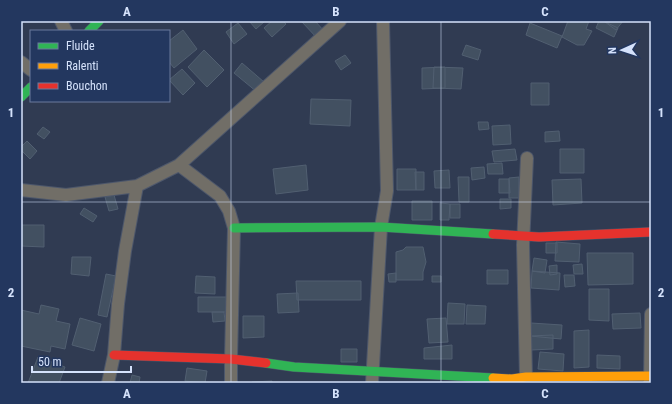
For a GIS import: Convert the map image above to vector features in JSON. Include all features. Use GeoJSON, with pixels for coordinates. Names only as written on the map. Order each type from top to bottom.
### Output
{"type":"FeatureCollection","features":[{"type":"Feature","properties":{"kind":"street"},"geometry":{"type":"LineString","coordinates":[[61,21],[66,30]]}},
{"type":"Feature","properties":{"kind":"street"},"geometry":{"type":"LineString","coordinates":[[90,30],[99,21]]}},
{"type":"Feature","properties":{"kind":"street"},"geometry":{"type":"LineString","coordinates":[[21,190],[66,195],[137,186],[179,165],[340,21]]}},
{"type":"Feature","properties":{"kind":"street"},"geometry":{"type":"LineString","coordinates":[[372,377],[381,227],[387,191],[383,21]]}},
{"type":"Feature","properties":{"kind":"street"},"geometry":{"type":"LineString","coordinates":[[21,62],[30,69]]}},
{"type":"Feature","properties":{"kind":"street"},"geometry":{"type":"LineString","coordinates":[[21,97],[30,88]]}},
{"type":"Feature","properties":{"kind":"street"},"geometry":{"type":"LineString","coordinates":[[526,377],[524,236],[527,158]]}},
{"type":"Feature","properties":{"kind":"street"},"geometry":{"type":"LineString","coordinates":[[179,165],[220,196],[229,212],[234,228],[231,383]]}},
{"type":"Feature","properties":{"kind":"street"},"geometry":{"type":"LineString","coordinates":[[108,383],[114,355],[118,304],[124,258],[137,186]]}},
{"type":"Feature","properties":{"kind":"street"},"geometry":{"type":"LineString","coordinates":[[234,228],[381,227],[540,237],[651,232]]}},
{"type":"Feature","properties":{"kind":"street"},"geometry":{"type":"LineString","coordinates":[[114,355],[231,359],[372,377],[512,381],[526,377],[650,380],[651,314]]}},
{"type":"Feature","properties":{"kind":"building"},"geometry":{"type":"Polygon","coordinates":[[[249,21],[265,21],[256,29],[249,21]]]}},
{"type":"Feature","properties":{"kind":"building"},"geometry":{"type":"Polygon","coordinates":[[[272,21],[283,21],[286,24],[272,37],[264,28],[272,21]]]}},
{"type":"Feature","properties":{"kind":"building"},"geometry":{"type":"Polygon","coordinates":[[[301,21],[315,21],[325,32],[318,39],[301,21]]]}},
{"type":"Feature","properties":{"kind":"building"},"geometry":{"type":"Polygon","coordinates":[[[568,21],[589,21],[586,29],[592,31],[584,45],[577,45],[562,37],[568,21]]]}},
{"type":"Feature","properties":{"kind":"building"},"geometry":{"type":"Polygon","coordinates":[[[599,21],[603,21],[618,28],[614,37],[596,28],[599,21]]]}},
{"type":"Feature","properties":{"kind":"building"},"geometry":{"type":"Polygon","coordinates":[[[623,21],[616,30],[605,22],[623,21]]]}},
{"type":"Feature","properties":{"kind":"building"},"geometry":{"type":"Polygon","coordinates":[[[238,23],[247,34],[234,44],[226,32],[238,23]]]}},
{"type":"Feature","properties":{"kind":"building"},"geometry":{"type":"Polygon","coordinates":[[[530,23],[562,36],[557,48],[526,35],[530,23]]]}},
{"type":"Feature","properties":{"kind":"building"},"geometry":{"type":"Polygon","coordinates":[[[183,30],[197,49],[174,68],[170,63],[170,40],[183,30]]]}},
{"type":"Feature","properties":{"kind":"building"},"geometry":{"type":"Polygon","coordinates":[[[466,45],[481,50],[478,60],[462,55],[466,45]]]}},
{"type":"Feature","properties":{"kind":"building"},"geometry":{"type":"Polygon","coordinates":[[[204,50],[224,70],[207,87],[188,67],[204,50]]]}},
{"type":"Feature","properties":{"kind":"building"},"geometry":{"type":"Polygon","coordinates":[[[345,55],[351,63],[341,70],[335,61],[345,55]]]}},
{"type":"Feature","properties":{"kind":"building"},"geometry":{"type":"Polygon","coordinates":[[[242,63],[264,82],[257,92],[234,73],[242,63]]]}},
{"type":"Feature","properties":{"kind":"building"},"geometry":{"type":"Polygon","coordinates":[[[434,67],[463,68],[461,89],[433,88],[434,67]]]}},
{"type":"Feature","properties":{"kind":"building"},"geometry":{"type":"Polygon","coordinates":[[[445,67],[445,88],[422,89],[422,68],[445,67]]]}},
{"type":"Feature","properties":{"kind":"building"},"geometry":{"type":"Polygon","coordinates":[[[182,69],[195,83],[183,95],[170,81],[170,79],[182,69]]]}},
{"type":"Feature","properties":{"kind":"building"},"geometry":{"type":"Polygon","coordinates":[[[531,83],[549,83],[549,105],[531,105],[531,83]]]}},
{"type":"Feature","properties":{"kind":"building"},"geometry":{"type":"Polygon","coordinates":[[[311,99],[351,100],[350,126],[310,124],[311,99]]]}},
{"type":"Feature","properties":{"kind":"building"},"geometry":{"type":"Polygon","coordinates":[[[478,122],[488,122],[489,129],[479,130],[478,122]]]}},
{"type":"Feature","properties":{"kind":"building"},"geometry":{"type":"Polygon","coordinates":[[[510,125],[511,144],[493,145],[492,126],[510,125]]]}},
{"type":"Feature","properties":{"kind":"building"},"geometry":{"type":"Polygon","coordinates":[[[43,127],[50,132],[44,139],[37,134],[43,127]]]}},
{"type":"Feature","properties":{"kind":"building"},"geometry":{"type":"Polygon","coordinates":[[[559,131],[560,141],[545,142],[545,132],[559,131]]]}},
{"type":"Feature","properties":{"kind":"building"},"geometry":{"type":"Polygon","coordinates":[[[27,141],[37,151],[30,159],[21,150],[21,147],[27,141]]]}},
{"type":"Feature","properties":{"kind":"building"},"geometry":{"type":"Polygon","coordinates":[[[515,149],[517,160],[494,162],[492,151],[515,149]]]}},
{"type":"Feature","properties":{"kind":"building"},"geometry":{"type":"Polygon","coordinates":[[[560,149],[584,149],[584,173],[560,173],[560,149]]]}},
{"type":"Feature","properties":{"kind":"building"},"geometry":{"type":"Polygon","coordinates":[[[502,163],[503,174],[488,174],[487,164],[502,163]]]}},
{"type":"Feature","properties":{"kind":"building"},"geometry":{"type":"Polygon","coordinates":[[[306,165],[308,190],[276,194],[273,169],[306,165]]]}},
{"type":"Feature","properties":{"kind":"building"},"geometry":{"type":"Polygon","coordinates":[[[484,167],[485,178],[472,180],[471,168],[484,167]]]}},
{"type":"Feature","properties":{"kind":"building"},"geometry":{"type":"Polygon","coordinates":[[[397,169],[416,169],[416,190],[397,190],[397,169]]]}},
{"type":"Feature","properties":{"kind":"building"},"geometry":{"type":"Polygon","coordinates":[[[449,170],[450,188],[435,188],[434,171],[449,170]]]}},
{"type":"Feature","properties":{"kind":"building"},"geometry":{"type":"Polygon","coordinates":[[[415,172],[424,172],[424,190],[416,190],[415,172]]]}},
{"type":"Feature","properties":{"kind":"building"},"geometry":{"type":"Polygon","coordinates":[[[458,177],[469,177],[469,202],[459,202],[458,177]]]}},
{"type":"Feature","properties":{"kind":"building"},"geometry":{"type":"Polygon","coordinates":[[[519,177],[519,198],[509,198],[509,178],[519,177]]]}},
{"type":"Feature","properties":{"kind":"building"},"geometry":{"type":"Polygon","coordinates":[[[499,179],[509,179],[510,193],[499,193],[499,179]]]}},
{"type":"Feature","properties":{"kind":"building"},"geometry":{"type":"Polygon","coordinates":[[[581,179],[582,203],[553,205],[552,180],[581,179]]]}},
{"type":"Feature","properties":{"kind":"building"},"geometry":{"type":"Polygon","coordinates":[[[114,195],[118,209],[109,211],[105,197],[114,195]]]}},
{"type":"Feature","properties":{"kind":"building"},"geometry":{"type":"Polygon","coordinates":[[[500,199],[511,199],[511,208],[500,209],[500,199]]]}},
{"type":"Feature","properties":{"kind":"building"},"geometry":{"type":"Polygon","coordinates":[[[412,201],[432,201],[432,220],[412,220],[412,201]]]}},
{"type":"Feature","properties":{"kind":"building"},"geometry":{"type":"Polygon","coordinates":[[[440,203],[450,204],[449,220],[440,220],[440,203]]]}},
{"type":"Feature","properties":{"kind":"building"},"geometry":{"type":"Polygon","coordinates":[[[450,204],[460,204],[460,218],[450,218],[450,204]]]}},
{"type":"Feature","properties":{"kind":"building"},"geometry":{"type":"Polygon","coordinates":[[[84,208],[97,216],[93,222],[80,214],[84,208]]]}},
{"type":"Feature","properties":{"kind":"building"},"geometry":{"type":"Polygon","coordinates":[[[21,225],[44,225],[44,247],[21,246],[21,225]]]}},
{"type":"Feature","properties":{"kind":"building"},"geometry":{"type":"Polygon","coordinates":[[[556,242],[580,244],[579,262],[555,261],[556,242]]]}},
{"type":"Feature","properties":{"kind":"building"},"geometry":{"type":"Polygon","coordinates":[[[546,243],[557,243],[557,253],[546,253],[546,243]]]}},
{"type":"Feature","properties":{"kind":"building"},"geometry":{"type":"Polygon","coordinates":[[[406,247],[423,247],[426,262],[423,272],[423,280],[396,280],[396,252],[403,250],[406,247]]]}},
{"type":"Feature","properties":{"kind":"building"},"geometry":{"type":"Polygon","coordinates":[[[587,253],[633,253],[633,284],[588,285],[587,253]]]}},
{"type":"Feature","properties":{"kind":"building"},"geometry":{"type":"Polygon","coordinates":[[[72,257],[91,257],[89,276],[71,274],[72,257]]]}},
{"type":"Feature","properties":{"kind":"building"},"geometry":{"type":"Polygon","coordinates":[[[534,258],[547,260],[545,273],[532,271],[534,258]]]}},
{"type":"Feature","properties":{"kind":"building"},"geometry":{"type":"Polygon","coordinates":[[[582,264],[583,274],[574,274],[573,265],[582,264]]]}},
{"type":"Feature","properties":{"kind":"building"},"geometry":{"type":"Polygon","coordinates":[[[557,265],[557,274],[550,275],[549,266],[557,265]]]}},
{"type":"Feature","properties":{"kind":"building"},"geometry":{"type":"Polygon","coordinates":[[[487,270],[508,270],[508,284],[487,284],[487,270]]]}},
{"type":"Feature","properties":{"kind":"building"},"geometry":{"type":"Polygon","coordinates":[[[532,271],[560,273],[559,290],[531,288],[532,271]]]}},
{"type":"Feature","properties":{"kind":"building"},"geometry":{"type":"Polygon","coordinates":[[[396,273],[396,282],[389,282],[388,274],[396,273]]]}},
{"type":"Feature","properties":{"kind":"building"},"geometry":{"type":"Polygon","coordinates":[[[106,274],[116,276],[107,317],[98,315],[106,274]]]}},
{"type":"Feature","properties":{"kind":"building"},"geometry":{"type":"Polygon","coordinates":[[[564,275],[574,275],[575,286],[565,287],[564,275]]]}},
{"type":"Feature","properties":{"kind":"building"},"geometry":{"type":"Polygon","coordinates":[[[196,276],[215,277],[215,294],[195,293],[196,276]]]}},
{"type":"Feature","properties":{"kind":"building"},"geometry":{"type":"Polygon","coordinates":[[[432,276],[441,276],[441,282],[432,282],[432,276]]]}},
{"type":"Feature","properties":{"kind":"building"},"geometry":{"type":"Polygon","coordinates":[[[296,281],[361,281],[361,300],[297,300],[296,281]]]}},
{"type":"Feature","properties":{"kind":"building"},"geometry":{"type":"Polygon","coordinates":[[[589,289],[609,289],[609,321],[589,320],[589,289]]]}},
{"type":"Feature","properties":{"kind":"building"},"geometry":{"type":"Polygon","coordinates":[[[298,293],[299,312],[278,313],[277,294],[298,293]]]}},
{"type":"Feature","properties":{"kind":"building"},"geometry":{"type":"Polygon","coordinates":[[[198,297],[228,297],[228,312],[198,312],[198,297]]]}},
{"type":"Feature","properties":{"kind":"building"},"geometry":{"type":"Polygon","coordinates":[[[448,303],[465,304],[464,324],[447,324],[448,303]]]}},
{"type":"Feature","properties":{"kind":"building"},"geometry":{"type":"Polygon","coordinates":[[[41,305],[59,309],[56,321],[70,324],[65,349],[51,346],[50,352],[21,346],[21,310],[39,314],[41,305]]]}},
{"type":"Feature","properties":{"kind":"building"},"geometry":{"type":"Polygon","coordinates":[[[467,305],[486,306],[485,324],[466,324],[467,305]]]}},
{"type":"Feature","properties":{"kind":"building"},"geometry":{"type":"Polygon","coordinates":[[[212,312],[224,312],[225,321],[213,322],[212,312]]]}},
{"type":"Feature","properties":{"kind":"building"},"geometry":{"type":"Polygon","coordinates":[[[640,313],[641,328],[613,329],[612,314],[640,313]]]}},
{"type":"Feature","properties":{"kind":"building"},"geometry":{"type":"Polygon","coordinates":[[[243,316],[264,316],[264,337],[243,338],[243,316]]]}},
{"type":"Feature","properties":{"kind":"building"},"geometry":{"type":"Polygon","coordinates":[[[80,318],[101,324],[94,351],[72,345],[80,318]]]}},
{"type":"Feature","properties":{"kind":"building"},"geometry":{"type":"Polygon","coordinates":[[[446,318],[448,342],[429,343],[427,319],[446,318]]]}},
{"type":"Feature","properties":{"kind":"building"},"geometry":{"type":"Polygon","coordinates":[[[531,323],[562,325],[561,339],[530,336],[531,323]]]}},
{"type":"Feature","properties":{"kind":"building"},"geometry":{"type":"Polygon","coordinates":[[[589,330],[589,367],[574,368],[574,331],[589,330]]]}},
{"type":"Feature","properties":{"kind":"building"},"geometry":{"type":"Polygon","coordinates":[[[553,335],[553,349],[531,350],[530,336],[553,335]]]}},
{"type":"Feature","properties":{"kind":"building"},"geometry":{"type":"Polygon","coordinates":[[[452,345],[452,359],[424,359],[424,348],[452,345]]]}},
{"type":"Feature","properties":{"kind":"building"},"geometry":{"type":"Polygon","coordinates":[[[341,349],[357,349],[357,362],[341,362],[341,349]]]}},
{"type":"Feature","properties":{"kind":"building"},"geometry":{"type":"Polygon","coordinates":[[[540,352],[564,354],[563,371],[538,369],[540,352]]]}},
{"type":"Feature","properties":{"kind":"building"},"geometry":{"type":"Polygon","coordinates":[[[597,355],[620,356],[620,369],[597,368],[597,355]]]}},
{"type":"Feature","properties":{"kind":"building"},"geometry":{"type":"Polygon","coordinates":[[[38,357],[65,367],[59,383],[28,383],[38,357]]]}},
{"type":"Feature","properties":{"kind":"building"},"geometry":{"type":"Polygon","coordinates":[[[187,368],[207,371],[205,383],[185,381],[187,368]]]}},
{"type":"Feature","properties":{"kind":"building"},"geometry":{"type":"Polygon","coordinates":[[[132,375],[140,377],[139,383],[130,383],[132,375]]]}},
{"type":"Feature","properties":{"kind":"building"},"geometry":{"type":"Polygon","coordinates":[[[272,381],[272,383],[252,383],[252,382],[272,381]]]}},
{"type":"Feature","properties":{"kind":"traffic: fast"},"geometry":{"type":"LineString","coordinates":[[90,30],[99,21]]}},
{"type":"Feature","properties":{"kind":"traffic: fast"},"geometry":{"type":"LineString","coordinates":[[21,97],[30,88]]}},
{"type":"Feature","properties":{"kind":"traffic: fast"},"geometry":{"type":"LineString","coordinates":[[234,228],[381,227],[493,234]]}},
{"type":"Feature","properties":{"kind":"traffic: fast"},"geometry":{"type":"LineString","coordinates":[[266,363],[294,367],[493,378]]}},
{"type":"Feature","properties":{"kind":"traffic: slow"},"geometry":{"type":"LineString","coordinates":[[493,378],[512,379],[526,377],[650,376]]}},
{"type":"Feature","properties":{"kind":"traffic: jam"},"geometry":{"type":"LineString","coordinates":[[493,234],[539,237],[651,232]]}},
{"type":"Feature","properties":{"kind":"traffic: jam"},"geometry":{"type":"LineString","coordinates":[[114,355],[231,359],[266,363]]}}]}
